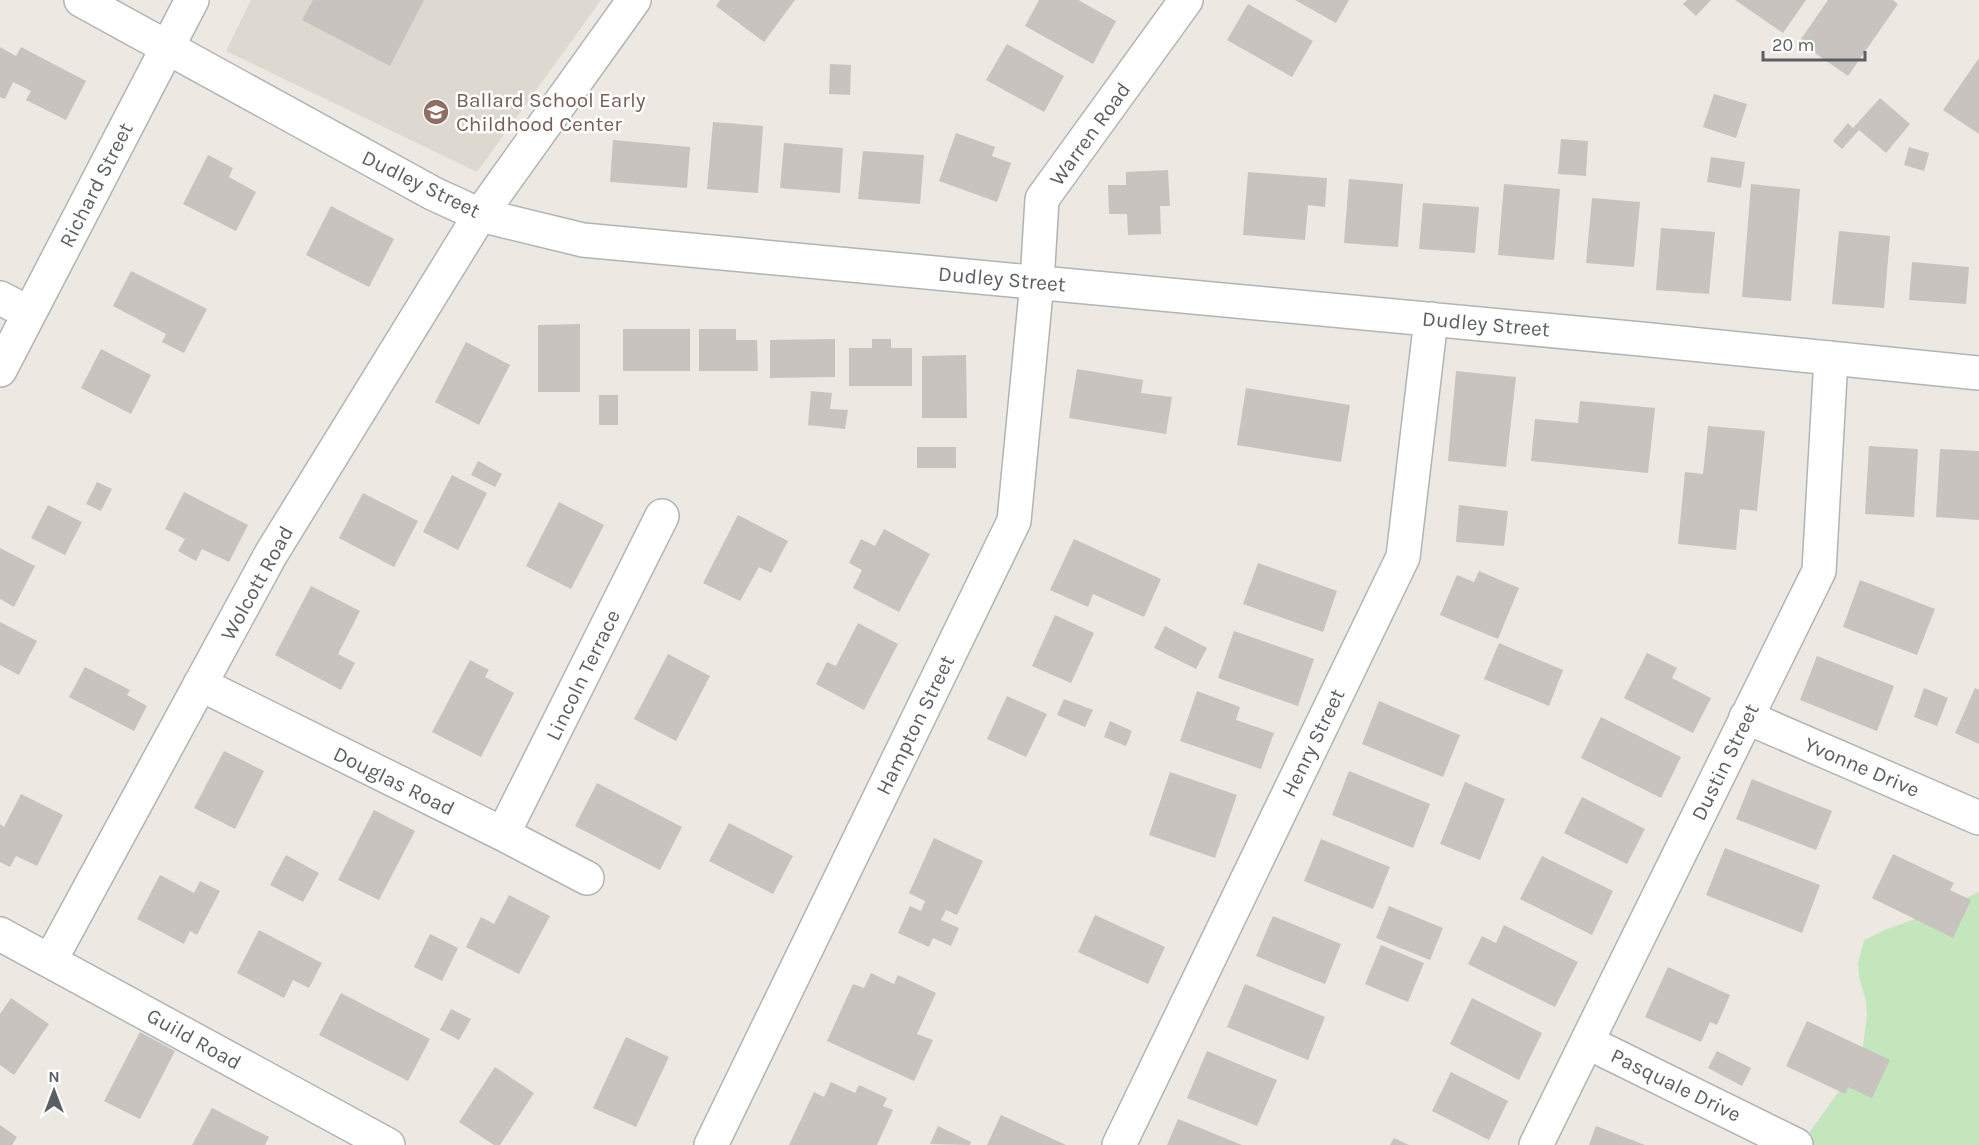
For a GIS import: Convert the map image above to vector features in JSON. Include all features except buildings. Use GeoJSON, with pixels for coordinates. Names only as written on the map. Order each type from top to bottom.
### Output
{"type":"FeatureCollection","features":[{"type":"Feature","properties":{"kind":"street","name":"Dudley Street"},"geometry":{"type":"LineString","coordinates":[[81,0],[434,194],[480,215],[583,240],[1979,373]]}},
{"type":"Feature","properties":{"kind":"street","name":"Richard Street"},"geometry":{"type":"LineString","coordinates":[[0,370],[192,0]]}},
{"type":"Feature","properties":{"kind":"street","name":"Wolcott Road"},"geometry":{"type":"LineString","coordinates":[[50,961],[271,554],[480,215],[634,0]]}},
{"type":"Feature","properties":{"kind":"street","name":"Warren Road"},"geometry":{"type":"LineString","coordinates":[[1037,282],[1042,200],[1186,0]]}},
{"type":"Feature","properties":{"kind":"street","name":"Hampton Street"},"geometry":{"type":"LineString","coordinates":[[711,1145],[1014,521],[1037,282]]}},
{"type":"Feature","properties":{"kind":"street"},"geometry":{"type":"LineString","coordinates":[[0,298],[29,313]]}},
{"type":"Feature","properties":{"kind":"street","name":"Henry Street"},"geometry":{"type":"LineString","coordinates":[[1119,1145],[1403,557],[1431,319]]}},
{"type":"Feature","properties":{"kind":"street","name":"Dustin Street"},"geometry":{"type":"LineString","coordinates":[[1536,1145],[1818,571],[1831,358]]}},
{"type":"Feature","properties":{"kind":"street","name":"Lincoln Terrace"},"geometry":{"type":"LineString","coordinates":[[503,834],[662,516]]}},
{"type":"Feature","properties":{"kind":"street","name":"Douglas Road"},"geometry":{"type":"LineString","coordinates":[[200,684],[587,878]]}},
{"type":"Feature","properties":{"kind":"street","name":"Yvonne Drive"},"geometry":{"type":"LineString","coordinates":[[1746,717],[1979,818]]}},
{"type":"Feature","properties":{"kind":"street","name":"Guild Road"},"geometry":{"type":"LineString","coordinates":[[0,934],[388,1145]]}},
{"type":"Feature","properties":{"kind":"street","name":"Pasquale Drive"},"geometry":{"type":"LineString","coordinates":[[1587,1042],[1796,1145]]}},
{"type":"Feature","properties":{"kind":"shaded area","name":"Ballard School Early Childhood Center"},"geometry":{"type":"Polygon","coordinates":[[[251,0],[601,0],[477,172],[226,51],[251,0]]]}},
{"type":"Feature","properties":{"kind":"green space"},"geometry":{"type":"Polygon","coordinates":[[[1979,892],[1979,1145],[1806,1145],[1807,1136],[1858,1064],[1867,1016],[1858,963],[1864,940],[1979,892]]]}},
{"type":"Feature","properties":{"kind":"place","name":"Ballard School Early Childhood Center"},"geometry":{"type":"Point","coordinates":[436,112]}}]}
